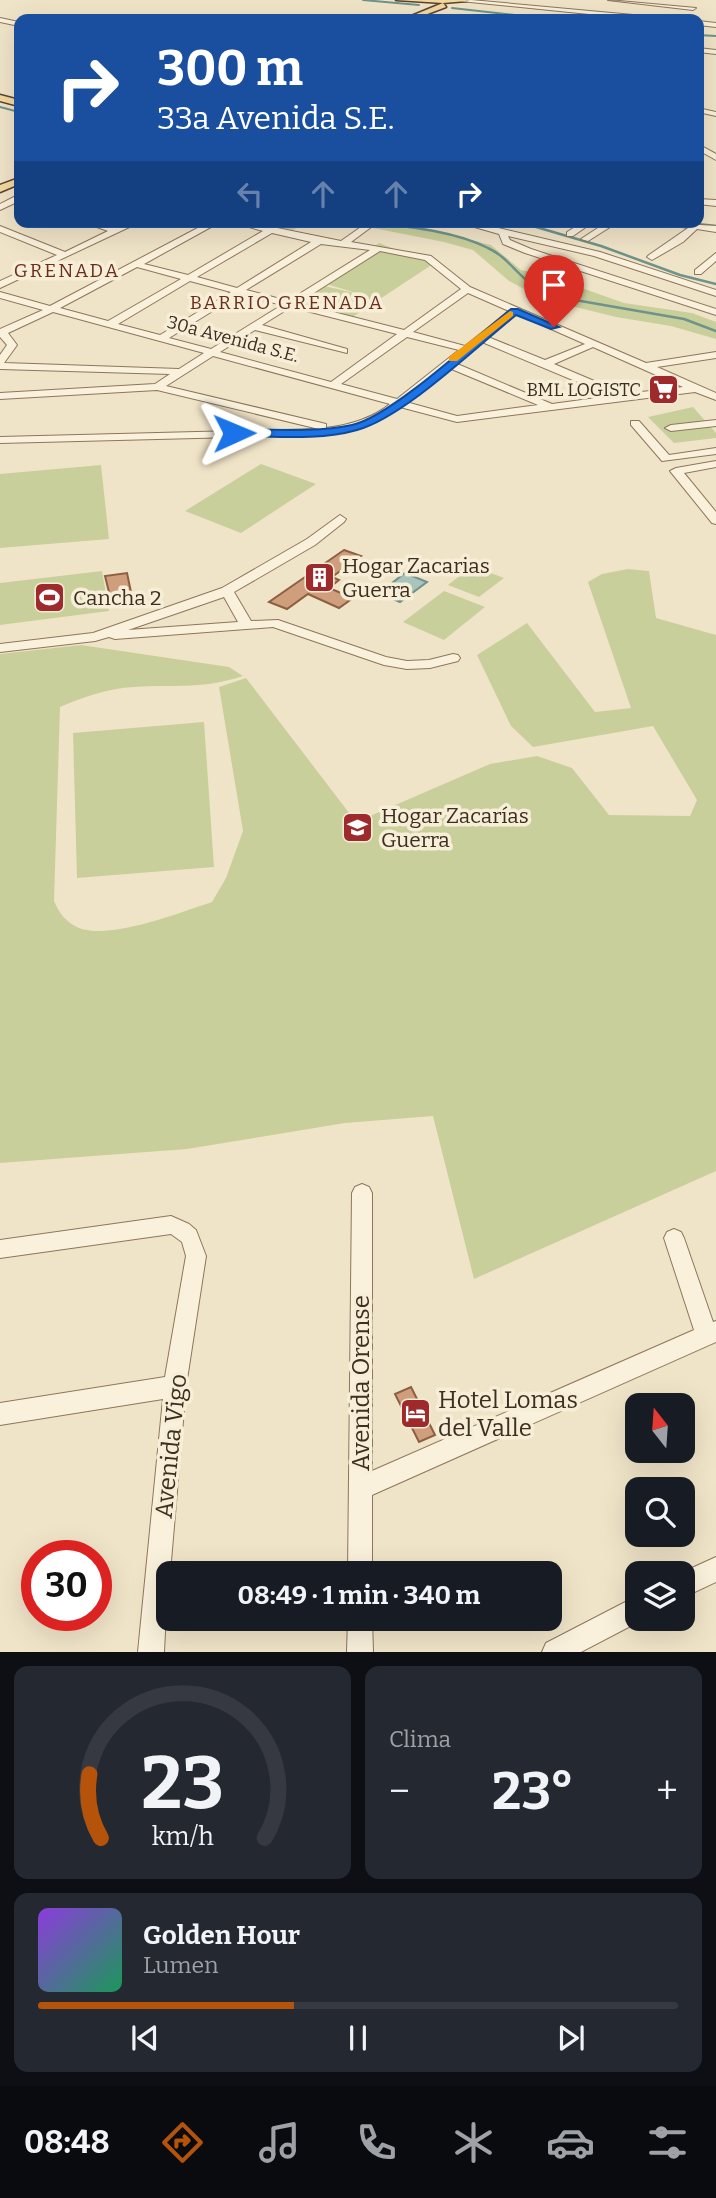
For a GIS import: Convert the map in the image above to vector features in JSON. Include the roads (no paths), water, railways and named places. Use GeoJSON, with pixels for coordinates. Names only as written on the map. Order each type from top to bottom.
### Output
{"type":"FeatureCollection","features":[{"type":"Feature","properties":{"kind":"main road"},"geometry":{"type":"LineString","coordinates":[[402,0],[465,1]]}},
{"type":"Feature","properties":{"kind":"main road"},"geometry":{"type":"LineString","coordinates":[[402,0],[424,6],[423,14]]}},
{"type":"Feature","properties":{"kind":"main road"},"geometry":{"type":"LineString","coordinates":[[428,14],[452,1]]}},
{"type":"Feature","properties":{"kind":"main road"},"geometry":{"type":"LineString","coordinates":[[431,14],[465,1]]}},
{"type":"Feature","properties":{"kind":"street"},"geometry":{"type":"LineString","coordinates":[[525,7],[539,0]]}},
{"type":"Feature","properties":{"kind":"street"},"geometry":{"type":"LineString","coordinates":[[611,0],[679,7],[688,4]]}},
{"type":"Feature","properties":{"kind":"street"},"geometry":{"type":"LineString","coordinates":[[465,1],[580,14]]}},
{"type":"Feature","properties":{"kind":"street"},"geometry":{"type":"LineString","coordinates":[[106,228],[116,231]]}},
{"type":"Feature","properties":{"kind":"street"},"geometry":{"type":"LineString","coordinates":[[0,285],[123,228]]}},
{"type":"Feature","properties":{"kind":"street"},"geometry":{"type":"LineString","coordinates":[[0,364],[12,345],[1,333],[204,228]]}},
{"type":"Feature","properties":{"kind":"street"},"geometry":{"type":"LineString","coordinates":[[262,228],[319,242],[379,248],[428,258],[467,289],[716,397]]}},
{"type":"Feature","properties":{"kind":"street"},"geometry":{"type":"LineString","coordinates":[[344,243],[365,228]]}},
{"type":"Feature","properties":{"kind":"street"},"geometry":{"type":"LineString","coordinates":[[487,228],[597,254],[714,293]]}},
{"type":"Feature","properties":{"kind":"street"},"geometry":{"type":"LineString","coordinates":[[570,234],[580,228]]}},
{"type":"Feature","properties":{"kind":"street"},"geometry":{"type":"LineString","coordinates":[[585,239],[604,228]]}},
{"type":"Feature","properties":{"kind":"street"},"geometry":{"type":"LineString","coordinates":[[652,257],[694,228]]}},
{"type":"Feature","properties":{"kind":"street"},"geometry":{"type":"LineString","coordinates":[[0,229],[65,255]]}},
{"type":"Feature","properties":{"kind":"street"},"geometry":{"type":"LineString","coordinates":[[109,325],[271,230]]}},
{"type":"Feature","properties":{"kind":"street"},"geometry":{"type":"LineString","coordinates":[[504,232],[502,235],[506,242],[528,251],[716,312]]}},
{"type":"Feature","properties":{"kind":"street"},"geometry":{"type":"LineString","coordinates":[[0,243],[19,236]]}},
{"type":"Feature","properties":{"kind":"street"},"geometry":{"type":"LineString","coordinates":[[162,338],[319,242]]}},
{"type":"Feature","properties":{"kind":"street"},"geometry":{"type":"LineString","coordinates":[[158,387],[379,248]]}},
{"type":"Feature","properties":{"kind":"street"},"geometry":{"type":"LineString","coordinates":[[698,272],[716,256]]}},
{"type":"Feature","properties":{"kind":"street"},"geometry":{"type":"LineString","coordinates":[[134,264],[466,349]]}},
{"type":"Feature","properties":{"kind":"street"},"geometry":{"type":"LineString","coordinates":[[335,384],[467,289]]}},
{"type":"Feature","properties":{"kind":"street"},"geometry":{"type":"LineString","coordinates":[[689,304],[714,293]]}},
{"type":"Feature","properties":{"kind":"street","name":"30a Avenida S.E."},"geometry":{"type":"LineString","coordinates":[[0,295],[457,419],[552,407]]}},
{"type":"Feature","properties":{"kind":"street"},"geometry":{"type":"LineString","coordinates":[[0,440],[337,430],[370,423],[400,404],[515,311]]}},
{"type":"Feature","properties":{"kind":"street"},"geometry":{"type":"LineString","coordinates":[[253,326],[343,351]]}},
{"type":"Feature","properties":{"kind":"street"},"geometry":{"type":"LineString","coordinates":[[480,337],[624,397]]}},
{"type":"Feature","properties":{"kind":"street"},"geometry":{"type":"LineString","coordinates":[[545,364],[593,344]]}},
{"type":"Feature","properties":{"kind":"street"},"geometry":{"type":"LineString","coordinates":[[646,366],[716,355]]}},
{"type":"Feature","properties":{"kind":"street"},"geometry":{"type":"LineString","coordinates":[[448,363],[552,407],[716,383]]}},
{"type":"Feature","properties":{"kind":"street"},"geometry":{"type":"LineString","coordinates":[[0,364],[180,372]]}},
{"type":"Feature","properties":{"kind":"street"},"geometry":{"type":"LineString","coordinates":[[0,396],[158,387],[337,430]]}},
{"type":"Feature","properties":{"kind":"street"},"geometry":{"type":"LineString","coordinates":[[635,423],[666,459],[716,451]]}},
{"type":"Feature","properties":{"kind":"street"},"geometry":{"type":"LineString","coordinates":[[671,428],[716,423]]}},
{"type":"Feature","properties":{"kind":"street"},"geometry":{"type":"LineString","coordinates":[[716,464],[676,471],[716,520]]}},
{"type":"Feature","properties":{"kind":"street"},"geometry":{"type":"LineString","coordinates":[[95,637],[227,591],[311,542],[340,519]]}},
{"type":"Feature","properties":{"kind":"street"},"geometry":{"type":"LineString","coordinates":[[227,591],[246,624]]}},
{"type":"Feature","properties":{"kind":"street"},"geometry":{"type":"LineString","coordinates":[[0,648],[95,637],[273,623],[298,629],[340,649],[403,664],[436,664],[453,658]]}},
{"type":"Feature","properties":{"kind":"street","name":"Avenida Orense"},"geometry":{"type":"LineString","coordinates":[[360,1561],[362,1193]]}},
{"type":"Feature","properties":{"kind":"street","name":"Avenida Vigo"},"geometry":{"type":"LineString","coordinates":[[0,1249],[171,1225],[184,1230],[194,1241],[196,1256],[175,1386],[151,1652]]}},
{"type":"Feature","properties":{"kind":"street"},"geometry":{"type":"LineString","coordinates":[[361,1488],[712,1333],[674,1238]]}},
{"type":"Feature","properties":{"kind":"street"},"geometry":{"type":"LineString","coordinates":[[0,1414],[175,1386]]}},
{"type":"Feature","properties":{"kind":"street"},"geometry":{"type":"LineString","coordinates":[[695,1580],[716,1569]]}},
{"type":"Feature","properties":{"kind":"street"},"geometry":{"type":"LineString","coordinates":[[555,1652],[625,1615]]}},
{"type":"Feature","properties":{"kind":"street"},"geometry":{"type":"LineString","coordinates":[[360,1631],[360,1652]]}},
{"type":"Feature","properties":{"kind":"water"},"geometry":{"type":"Polygon","coordinates":[[[405,573],[427,582],[400,602],[379,593],[405,573]]]}},
{"type":"Feature","properties":{"kind":"waterway"},"geometry":{"type":"LineString","coordinates":[[363,0],[419,5]]}},
{"type":"Feature","properties":{"kind":"waterway"},"geometry":{"type":"LineString","coordinates":[[452,8],[506,14]]}},
{"type":"Feature","properties":{"kind":"waterway"},"geometry":{"type":"LineString","coordinates":[[704,35],[716,36]]}},
{"type":"Feature","properties":{"kind":"waterway"},"geometry":{"type":"LineString","coordinates":[[0,107],[14,111]]}},
{"type":"Feature","properties":{"kind":"waterway"},"geometry":{"type":"LineString","coordinates":[[704,225],[716,226]]}},
{"type":"Feature","properties":{"kind":"waterway"},"geometry":{"type":"LineString","coordinates":[[415,228],[457,236],[488,248],[504,258],[532,285],[552,296],[684,319],[716,331]]}},
{"type":"Feature","properties":{"kind":"waterway"},"geometry":{"type":"LineString","coordinates":[[540,228],[601,246],[680,275],[716,284]]}},
{"type":"Feature","properties":{"kind":"place","name":"BML LOGISTC"},"geometry":{"type":"Point","coordinates":[664,390]}},
{"type":"Feature","properties":{"kind":"place","name":"Hogar Zacarias Guerra"},"geometry":{"type":"Point","coordinates":[319,578]}},
{"type":"Feature","properties":{"kind":"place","name":"Cancha 2"},"geometry":{"type":"Point","coordinates":[50,598]}},
{"type":"Feature","properties":{"kind":"place","name":"Hogar Zacarías Guerra"},"geometry":{"type":"Point","coordinates":[358,828]}},
{"type":"Feature","properties":{"kind":"place","name":"Hotel Lomas del Valle"},"geometry":{"type":"Point","coordinates":[415,1414]}},
{"type":"Feature","properties":{"kind":"district","name":"GRENADA"},"geometry":{"type":"Point","coordinates":[67,270]}},
{"type":"Feature","properties":{"kind":"district","name":"BARRIO GRENADA"},"geometry":{"type":"Point","coordinates":[287,302]}}]}
